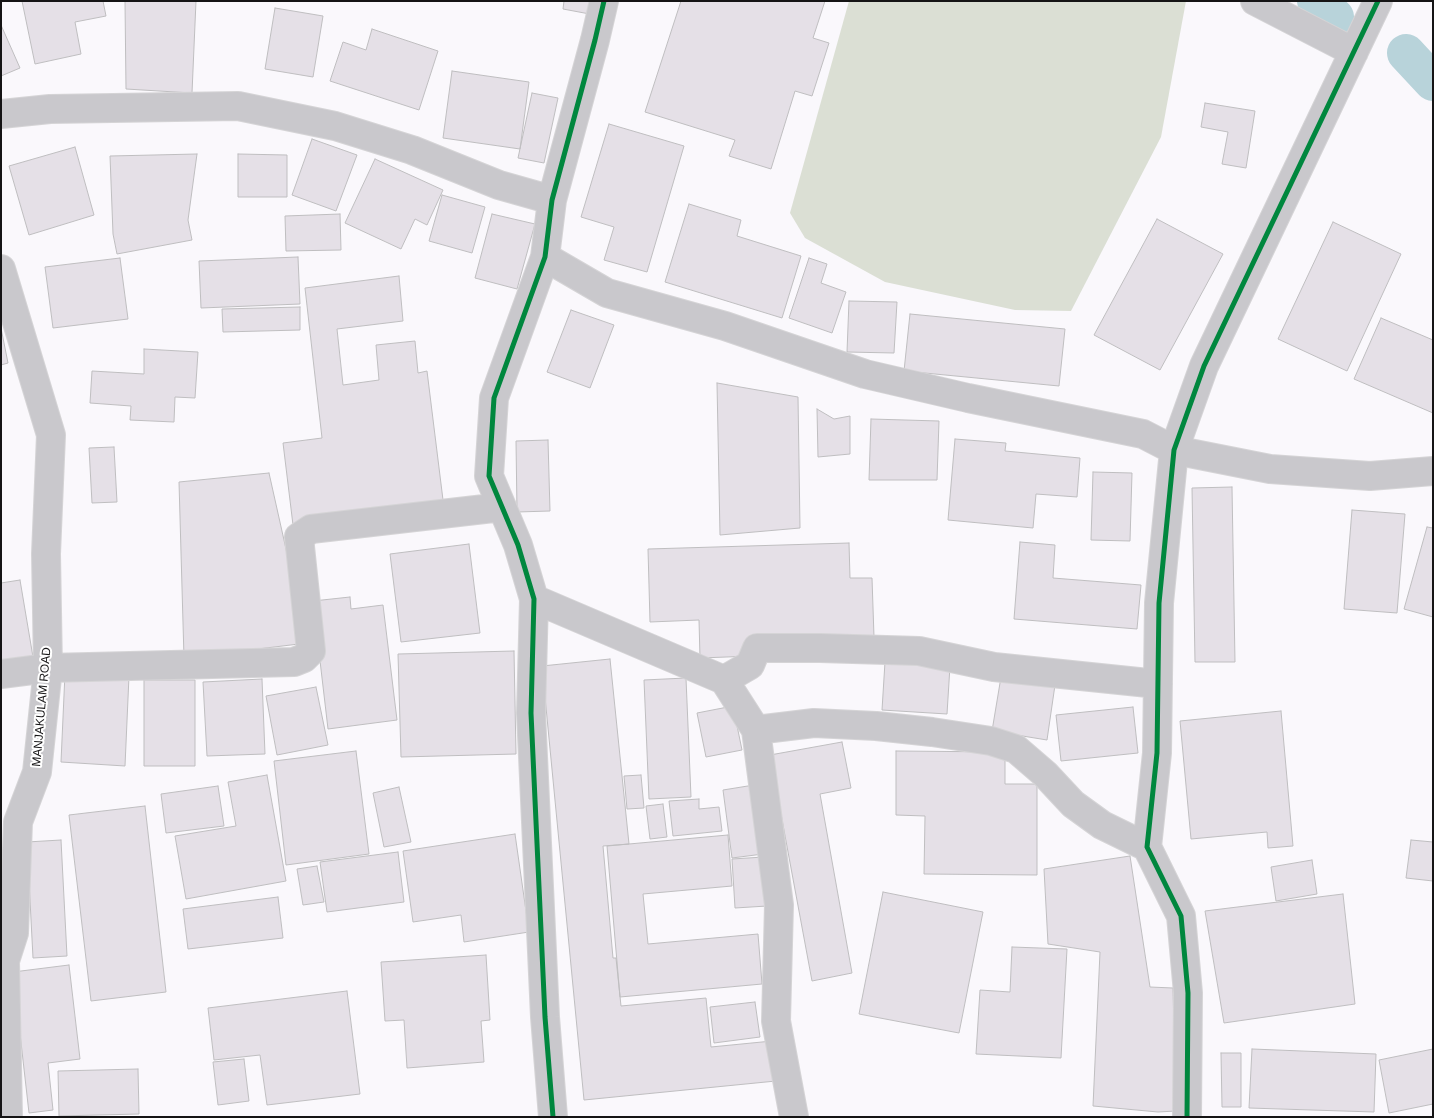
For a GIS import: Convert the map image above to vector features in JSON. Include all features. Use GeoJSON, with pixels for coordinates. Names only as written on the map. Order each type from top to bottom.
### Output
{"type":"FeatureCollection","features":[{"type":"Feature","properties":{"kind":"street"},"geometry":{"type":"LineString","coordinates":[[553,1117],[545,1017],[531,713],[534,598],[518,545],[489,476],[494,398],[545,257],[552,200],[604,1]]}},
{"type":"Feature","properties":{"kind":"street"},"geometry":{"type":"LineString","coordinates":[[1254,1],[1354,52]]}},
{"type":"Feature","properties":{"kind":"street"},"geometry":{"type":"LineString","coordinates":[[1187,1117],[1188,993],[1181,916],[1147,847],[1156,753],[1158,603],[1174,450],[1204,366],[1378,1]]}},
{"type":"Feature","properties":{"kind":"street"},"geometry":{"type":"LineString","coordinates":[[1,114],[50,109],[238,106],[345,129],[412,150],[499,185],[552,200]]}},
{"type":"Feature","properties":{"kind":"street"},"geometry":{"type":"LineString","coordinates":[[545,257],[607,293],[725,326],[865,374],[968,398],[1143,434],[1174,450],[1270,469],[1370,476],[1433,471]]}},
{"type":"Feature","properties":{"kind":"street","name":"MANJAKULAM ROAD"},"geometry":{"type":"LineString","coordinates":[[1,269],[51,435],[46,554],[48,668],[37,772],[18,822],[14,933],[5,961],[8,1117]]}},
{"type":"Feature","properties":{"kind":"street"},"geometry":{"type":"LineString","coordinates":[[1,674],[48,668],[294,662],[304,658],[311,651],[299,537],[312,529],[502,507]]}},
{"type":"Feature","properties":{"kind":"street"},"geometry":{"type":"LineString","coordinates":[[534,598],[724,680],[756,730],[779,905],[776,1021],[794,1117]]}},
{"type":"Feature","properties":{"kind":"street"},"geometry":{"type":"LineString","coordinates":[[724,680],[750,665],[757,648],[820,648],[919,652],[994,667],[1158,684]]}},
{"type":"Feature","properties":{"kind":"street"},"geometry":{"type":"LineString","coordinates":[[756,730],[823,723],[904,729],[991,741],[1016,750],[1045,774],[1073,804],[1102,825],[1147,847]]}},
{"type":"Feature","properties":{"kind":"shaded area"},"geometry":{"type":"Polygon","coordinates":[[[849,1],[1186,1],[1161,137],[1071,311],[1015,310],[885,282],[805,238],[790,213],[849,1]]]}},
{"type":"Feature","properties":{"kind":"building"},"geometry":{"type":"Polygon","coordinates":[[[22,1],[103,1],[106,16],[75,22],[81,54],[35,64],[22,1]]]}},
{"type":"Feature","properties":{"kind":"building"},"geometry":{"type":"Polygon","coordinates":[[[125,1],[196,1],[192,93],[126,89],[125,1]]]}},
{"type":"Feature","properties":{"kind":"building"},"geometry":{"type":"Polygon","coordinates":[[[564,1],[598,1],[595,15],[563,9],[564,1]]]}},
{"type":"Feature","properties":{"kind":"building"},"geometry":{"type":"Polygon","coordinates":[[[681,1],[825,1],[813,38],[829,43],[812,96],[795,91],[771,169],[729,156],[735,140],[645,112],[681,1]]]}},
{"type":"Feature","properties":{"kind":"building"},"geometry":{"type":"Polygon","coordinates":[[[275,8],[323,16],[313,77],[265,69],[275,8]]]}},
{"type":"Feature","properties":{"kind":"building"},"geometry":{"type":"Polygon","coordinates":[[[1,25],[20,68],[1,76],[1,25]]]}},
{"type":"Feature","properties":{"kind":"building"},"geometry":{"type":"Polygon","coordinates":[[[372,29],[438,51],[419,110],[330,81],[343,42],[366,50],[372,29]]]}},
{"type":"Feature","properties":{"kind":"building"},"geometry":{"type":"Polygon","coordinates":[[[452,71],[529,82],[520,149],[443,138],[452,71]]]}},
{"type":"Feature","properties":{"kind":"building"},"geometry":{"type":"Polygon","coordinates":[[[532,93],[558,98],[544,163],[518,158],[532,93]]]}},
{"type":"Feature","properties":{"kind":"building"},"geometry":{"type":"Polygon","coordinates":[[[1205,103],[1255,111],[1246,168],[1222,164],[1228,132],[1201,127],[1205,103]]]}},
{"type":"Feature","properties":{"kind":"building"},"geometry":{"type":"Polygon","coordinates":[[[609,124],[684,146],[647,272],[604,260],[614,227],[581,217],[609,124]]]}},
{"type":"Feature","properties":{"kind":"building"},"geometry":{"type":"Polygon","coordinates":[[[312,139],[357,155],[336,211],[292,195],[312,139]]]}},
{"type":"Feature","properties":{"kind":"building"},"geometry":{"type":"Polygon","coordinates":[[[75,147],[94,215],[29,235],[9,166],[75,147]]]}},
{"type":"Feature","properties":{"kind":"building"},"geometry":{"type":"Polygon","coordinates":[[[197,154],[188,220],[192,240],[117,254],[113,234],[110,156],[197,154]]]}},
{"type":"Feature","properties":{"kind":"building"},"geometry":{"type":"Polygon","coordinates":[[[238,154],[287,155],[287,197],[238,197],[238,154]]]}},
{"type":"Feature","properties":{"kind":"building"},"geometry":{"type":"Polygon","coordinates":[[[375,159],[443,190],[427,225],[415,219],[401,249],[345,223],[375,159]]]}},
{"type":"Feature","properties":{"kind":"building"},"geometry":{"type":"Polygon","coordinates":[[[442,195],[485,207],[472,253],[429,241],[442,195]]]}},
{"type":"Feature","properties":{"kind":"building"},"geometry":{"type":"Polygon","coordinates":[[[689,204],[741,220],[737,236],[801,256],[782,318],[665,282],[689,204]]]}},
{"type":"Feature","properties":{"kind":"building"},"geometry":{"type":"Polygon","coordinates":[[[340,214],[341,250],[286,251],[285,216],[340,214]]]}},
{"type":"Feature","properties":{"kind":"building"},"geometry":{"type":"Polygon","coordinates":[[[492,214],[535,224],[517,289],[475,278],[492,214]]]}},
{"type":"Feature","properties":{"kind":"building"},"geometry":{"type":"Polygon","coordinates":[[[1157,219],[1223,254],[1160,370],[1094,335],[1157,219]]]}},
{"type":"Feature","properties":{"kind":"building"},"geometry":{"type":"Polygon","coordinates":[[[1333,222],[1401,254],[1347,371],[1278,339],[1333,222]]]}},
{"type":"Feature","properties":{"kind":"building"},"geometry":{"type":"Polygon","coordinates":[[[298,257],[300,304],[201,308],[199,261],[298,257]]]}},
{"type":"Feature","properties":{"kind":"building"},"geometry":{"type":"Polygon","coordinates":[[[120,258],[128,319],[53,328],[45,267],[120,258]]]}},
{"type":"Feature","properties":{"kind":"building"},"geometry":{"type":"Polygon","coordinates":[[[809,258],[827,264],[821,283],[846,292],[832,333],[789,318],[809,258]]]}},
{"type":"Feature","properties":{"kind":"building"},"geometry":{"type":"Polygon","coordinates":[[[399,276],[403,321],[337,329],[343,385],[379,380],[376,345],[415,341],[418,373],[427,371],[444,508],[293,525],[283,443],[322,438],[305,288],[399,276]]]}},
{"type":"Feature","properties":{"kind":"building"},"geometry":{"type":"Polygon","coordinates":[[[849,301],[897,302],[894,353],[847,352],[849,301]]]}},
{"type":"Feature","properties":{"kind":"building"},"geometry":{"type":"Polygon","coordinates":[[[300,307],[300,330],[223,332],[222,309],[300,307]]]}},
{"type":"Feature","properties":{"kind":"building"},"geometry":{"type":"Polygon","coordinates":[[[571,310],[614,325],[590,388],[547,372],[571,310]]]}},
{"type":"Feature","properties":{"kind":"building"},"geometry":{"type":"Polygon","coordinates":[[[910,314],[1065,329],[1059,386],[904,371],[910,314]]]}},
{"type":"Feature","properties":{"kind":"building"},"geometry":{"type":"Polygon","coordinates":[[[1381,318],[1433,340],[1433,413],[1354,379],[1381,318]]]}},
{"type":"Feature","properties":{"kind":"building"},"geometry":{"type":"Polygon","coordinates":[[[1,328],[8,363],[1,365],[1,328]]]}},
{"type":"Feature","properties":{"kind":"building"},"geometry":{"type":"Polygon","coordinates":[[[144,349],[198,352],[195,398],[175,397],[174,422],[130,420],[131,406],[90,403],[92,371],[144,374],[144,349]]]}},
{"type":"Feature","properties":{"kind":"building"},"geometry":{"type":"Polygon","coordinates":[[[717,383],[798,397],[800,528],[720,535],[717,383]]]}},
{"type":"Feature","properties":{"kind":"building"},"geometry":{"type":"Polygon","coordinates":[[[817,409],[834,419],[850,416],[850,454],[818,457],[817,409]]]}},
{"type":"Feature","properties":{"kind":"building"},"geometry":{"type":"Polygon","coordinates":[[[871,419],[939,421],[937,480],[869,480],[871,419]]]}},
{"type":"Feature","properties":{"kind":"building"},"geometry":{"type":"Polygon","coordinates":[[[955,439],[1006,443],[1005,451],[1080,458],[1077,497],[1036,494],[1033,528],[948,520],[955,439]]]}},
{"type":"Feature","properties":{"kind":"building"},"geometry":{"type":"Polygon","coordinates":[[[548,440],[550,511],[517,512],[516,441],[548,440]]]}},
{"type":"Feature","properties":{"kind":"building"},"geometry":{"type":"Polygon","coordinates":[[[114,447],[117,502],[92,503],[89,448],[114,447]]]}},
{"type":"Feature","properties":{"kind":"building"},"geometry":{"type":"Polygon","coordinates":[[[1093,472],[1132,473],[1130,541],[1091,540],[1093,472]]]}},
{"type":"Feature","properties":{"kind":"building"},"geometry":{"type":"Polygon","coordinates":[[[269,473],[307,643],[184,658],[179,482],[269,473]]]}},
{"type":"Feature","properties":{"kind":"building"},"geometry":{"type":"Polygon","coordinates":[[[1232,487],[1235,662],[1195,662],[1192,488],[1232,487]]]}},
{"type":"Feature","properties":{"kind":"building"},"geometry":{"type":"Polygon","coordinates":[[[1352,510],[1405,514],[1397,613],[1344,609],[1352,510]]]}},
{"type":"Feature","properties":{"kind":"building"},"geometry":{"type":"Polygon","coordinates":[[[1427,527],[1433,528],[1433,617],[1404,609],[1427,527]]]}},
{"type":"Feature","properties":{"kind":"building"},"geometry":{"type":"Polygon","coordinates":[[[1020,542],[1055,545],[1053,578],[1141,585],[1137,629],[1014,619],[1020,542]]]}},
{"type":"Feature","properties":{"kind":"building"},"geometry":{"type":"Polygon","coordinates":[[[849,543],[850,578],[872,578],[874,637],[753,656],[700,658],[699,620],[650,622],[648,549],[849,543]]]}},
{"type":"Feature","properties":{"kind":"building"},"geometry":{"type":"Polygon","coordinates":[[[469,544],[480,633],[401,642],[390,554],[469,544]]]}},
{"type":"Feature","properties":{"kind":"building"},"geometry":{"type":"Polygon","coordinates":[[[20,580],[33,657],[1,662],[1,583],[20,580]]]}},
{"type":"Feature","properties":{"kind":"building"},"geometry":{"type":"Polygon","coordinates":[[[350,597],[351,609],[383,605],[397,720],[328,729],[313,601],[350,597]]]}},
{"type":"Feature","properties":{"kind":"building"},"geometry":{"type":"Polygon","coordinates":[[[514,651],[516,754],[401,757],[398,654],[514,651]]]}},
{"type":"Feature","properties":{"kind":"building"},"geometry":{"type":"Polygon","coordinates":[[[610,659],[629,844],[603,846],[613,958],[616,958],[621,1006],[706,998],[711,1047],[772,1041],[776,1081],[584,1100],[542,666],[610,659]]]}},
{"type":"Feature","properties":{"kind":"building"},"geometry":{"type":"Polygon","coordinates":[[[885,662],[950,666],[947,714],[882,710],[885,662]]]}},
{"type":"Feature","properties":{"kind":"building"},"geometry":{"type":"Polygon","coordinates":[[[65,673],[129,676],[125,766],[61,762],[65,673]]]}},
{"type":"Feature","properties":{"kind":"building"},"geometry":{"type":"Polygon","coordinates":[[[1001,677],[1055,685],[1047,740],[992,731],[1001,677]]]}},
{"type":"Feature","properties":{"kind":"building"},"geometry":{"type":"Polygon","coordinates":[[[686,678],[691,797],[649,799],[644,680],[686,678]]]}},
{"type":"Feature","properties":{"kind":"building"},"geometry":{"type":"Polygon","coordinates":[[[262,679],[265,754],[207,756],[203,682],[262,679]]]}},
{"type":"Feature","properties":{"kind":"building"},"geometry":{"type":"Polygon","coordinates":[[[144,680],[195,680],[195,766],[144,766],[144,680]]]}},
{"type":"Feature","properties":{"kind":"building"},"geometry":{"type":"Polygon","coordinates":[[[316,687],[328,745],[277,755],[266,696],[316,687]]]}},
{"type":"Feature","properties":{"kind":"building"},"geometry":{"type":"Polygon","coordinates":[[[733,706],[742,750],[706,757],[697,713],[733,706]]]}},
{"type":"Feature","properties":{"kind":"building"},"geometry":{"type":"Polygon","coordinates":[[[1133,707],[1138,753],[1061,761],[1056,715],[1133,707]]]}},
{"type":"Feature","properties":{"kind":"building"},"geometry":{"type":"Polygon","coordinates":[[[1281,711],[1293,846],[1268,848],[1267,832],[1191,839],[1180,721],[1281,711]]]}},
{"type":"Feature","properties":{"kind":"building"},"geometry":{"type":"Polygon","coordinates":[[[842,742],[851,788],[820,794],[852,973],[812,981],[770,755],[842,742]]]}},
{"type":"Feature","properties":{"kind":"building"},"geometry":{"type":"Polygon","coordinates":[[[356,751],[369,854],[286,865],[274,761],[356,751]]]}},
{"type":"Feature","properties":{"kind":"building"},"geometry":{"type":"Polygon","coordinates":[[[896,751],[1005,752],[1005,784],[1037,784],[1037,875],[924,874],[925,816],[896,815],[896,751]]]}},
{"type":"Feature","properties":{"kind":"building"},"geometry":{"type":"Polygon","coordinates":[[[267,775],[286,881],[186,899],[175,836],[236,826],[228,782],[267,775]]]}},
{"type":"Feature","properties":{"kind":"building"},"geometry":{"type":"Polygon","coordinates":[[[641,775],[644,808],[627,809],[624,776],[641,775]]]}},
{"type":"Feature","properties":{"kind":"building"},"geometry":{"type":"Polygon","coordinates":[[[754,785],[763,854],[732,858],[723,790],[754,785]]]}},
{"type":"Feature","properties":{"kind":"building"},"geometry":{"type":"Polygon","coordinates":[[[218,786],[224,826],[166,833],[161,794],[218,786]]]}},
{"type":"Feature","properties":{"kind":"building"},"geometry":{"type":"Polygon","coordinates":[[[399,787],[411,842],[384,847],[373,793],[399,787]]]}},
{"type":"Feature","properties":{"kind":"building"},"geometry":{"type":"Polygon","coordinates":[[[699,799],[699,809],[719,807],[722,831],[673,836],[669,801],[699,799]]]}},
{"type":"Feature","properties":{"kind":"building"},"geometry":{"type":"Polygon","coordinates":[[[663,804],[667,837],[650,839],[646,806],[663,804]]]}},
{"type":"Feature","properties":{"kind":"building"},"geometry":{"type":"Polygon","coordinates":[[[145,806],[166,992],[91,1001],[69,815],[145,806]]]}},
{"type":"Feature","properties":{"kind":"building"},"geometry":{"type":"Polygon","coordinates":[[[515,834],[529,932],[464,942],[461,915],[413,922],[403,851],[515,834]]]}},
{"type":"Feature","properties":{"kind":"building"},"geometry":{"type":"Polygon","coordinates":[[[728,835],[732,886],[643,894],[648,944],[758,934],[762,984],[620,997],[607,846],[728,835]]]}},
{"type":"Feature","properties":{"kind":"building"},"geometry":{"type":"Polygon","coordinates":[[[61,840],[67,956],[33,958],[27,842],[61,840]]]}},
{"type":"Feature","properties":{"kind":"building"},"geometry":{"type":"Polygon","coordinates":[[[1411,840],[1433,842],[1433,881],[1406,878],[1411,840]]]}},
{"type":"Feature","properties":{"kind":"building"},"geometry":{"type":"Polygon","coordinates":[[[398,852],[404,902],[327,912],[320,862],[398,852]]]}},
{"type":"Feature","properties":{"kind":"building"},"geometry":{"type":"Polygon","coordinates":[[[1130,856],[1150,987],[1173,988],[1176,1111],[1158,1112],[1093,1106],[1100,952],[1048,944],[1044,869],[1130,856]]]}},
{"type":"Feature","properties":{"kind":"building"},"geometry":{"type":"Polygon","coordinates":[[[764,857],[767,906],[735,908],[732,859],[764,857]]]}},
{"type":"Feature","properties":{"kind":"building"},"geometry":{"type":"Polygon","coordinates":[[[1312,860],[1317,894],[1276,901],[1271,867],[1312,860]]]}},
{"type":"Feature","properties":{"kind":"building"},"geometry":{"type":"Polygon","coordinates":[[[317,866],[324,902],[303,905],[297,869],[317,866]]]}},
{"type":"Feature","properties":{"kind":"building"},"geometry":{"type":"Polygon","coordinates":[[[883,892],[983,912],[959,1033],[859,1014],[883,892]]]}},
{"type":"Feature","properties":{"kind":"building"},"geometry":{"type":"Polygon","coordinates":[[[1343,894],[1355,1004],[1224,1023],[1205,911],[1343,894]]]}},
{"type":"Feature","properties":{"kind":"building"},"geometry":{"type":"Polygon","coordinates":[[[278,897],[283,938],[188,949],[183,909],[278,897]]]}},
{"type":"Feature","properties":{"kind":"building"},"geometry":{"type":"Polygon","coordinates":[[[1012,947],[1067,949],[1061,1058],[976,1054],[980,990],[1010,992],[1012,947]]]}},
{"type":"Feature","properties":{"kind":"building"},"geometry":{"type":"Polygon","coordinates":[[[486,955],[490,1020],[481,1021],[484,1062],[407,1068],[404,1020],[385,1021],[381,962],[486,955]]]}},
{"type":"Feature","properties":{"kind":"building"},"geometry":{"type":"Polygon","coordinates":[[[69,965],[80,1059],[48,1063],[53,1110],[29,1113],[13,972],[69,965]]]}},
{"type":"Feature","properties":{"kind":"building"},"geometry":{"type":"Polygon","coordinates":[[[347,991],[360,1094],[267,1105],[260,1055],[214,1060],[208,1008],[347,991]]]}},
{"type":"Feature","properties":{"kind":"building"},"geometry":{"type":"Polygon","coordinates":[[[755,1002],[760,1037],[714,1043],[710,1007],[755,1002]]]}},
{"type":"Feature","properties":{"kind":"building"},"geometry":{"type":"Polygon","coordinates":[[[1252,1049],[1376,1054],[1374,1112],[1249,1108],[1252,1049]]]}},
{"type":"Feature","properties":{"kind":"building"},"geometry":{"type":"Polygon","coordinates":[[[1433,1049],[1433,1104],[1389,1113],[1379,1060],[1433,1049]]]}},
{"type":"Feature","properties":{"kind":"building"},"geometry":{"type":"Polygon","coordinates":[[[1221,1053],[1241,1053],[1241,1107],[1222,1107],[1221,1053]]]}},
{"type":"Feature","properties":{"kind":"building"},"geometry":{"type":"Polygon","coordinates":[[[244,1059],[249,1101],[218,1105],[213,1062],[244,1059]]]}},
{"type":"Feature","properties":{"kind":"building"},"geometry":{"type":"Polygon","coordinates":[[[138,1069],[139,1114],[59,1116],[58,1071],[138,1069]]]}},
{"type":"Feature","properties":{"kind":"waterway"},"geometry":{"type":"LineString","coordinates":[[1316,1],[1335,17]]}},
{"type":"Feature","properties":{"kind":"waterway"},"geometry":{"type":"LineString","coordinates":[[1406,53],[1433,82]]}},
{"type":"Feature","properties":{"kind":"cycle path"},"geometry":{"type":"LineString","coordinates":[[553,1117],[545,1017],[531,713],[534,599],[518,545],[489,476],[494,398],[545,257],[552,200],[604,1]]}},
{"type":"Feature","properties":{"kind":"cycle path"},"geometry":{"type":"LineString","coordinates":[[1187,1117],[1188,993],[1181,916],[1147,847],[1157,753],[1159,603],[1174,450],[1204,366],[1378,1]]}}]}
